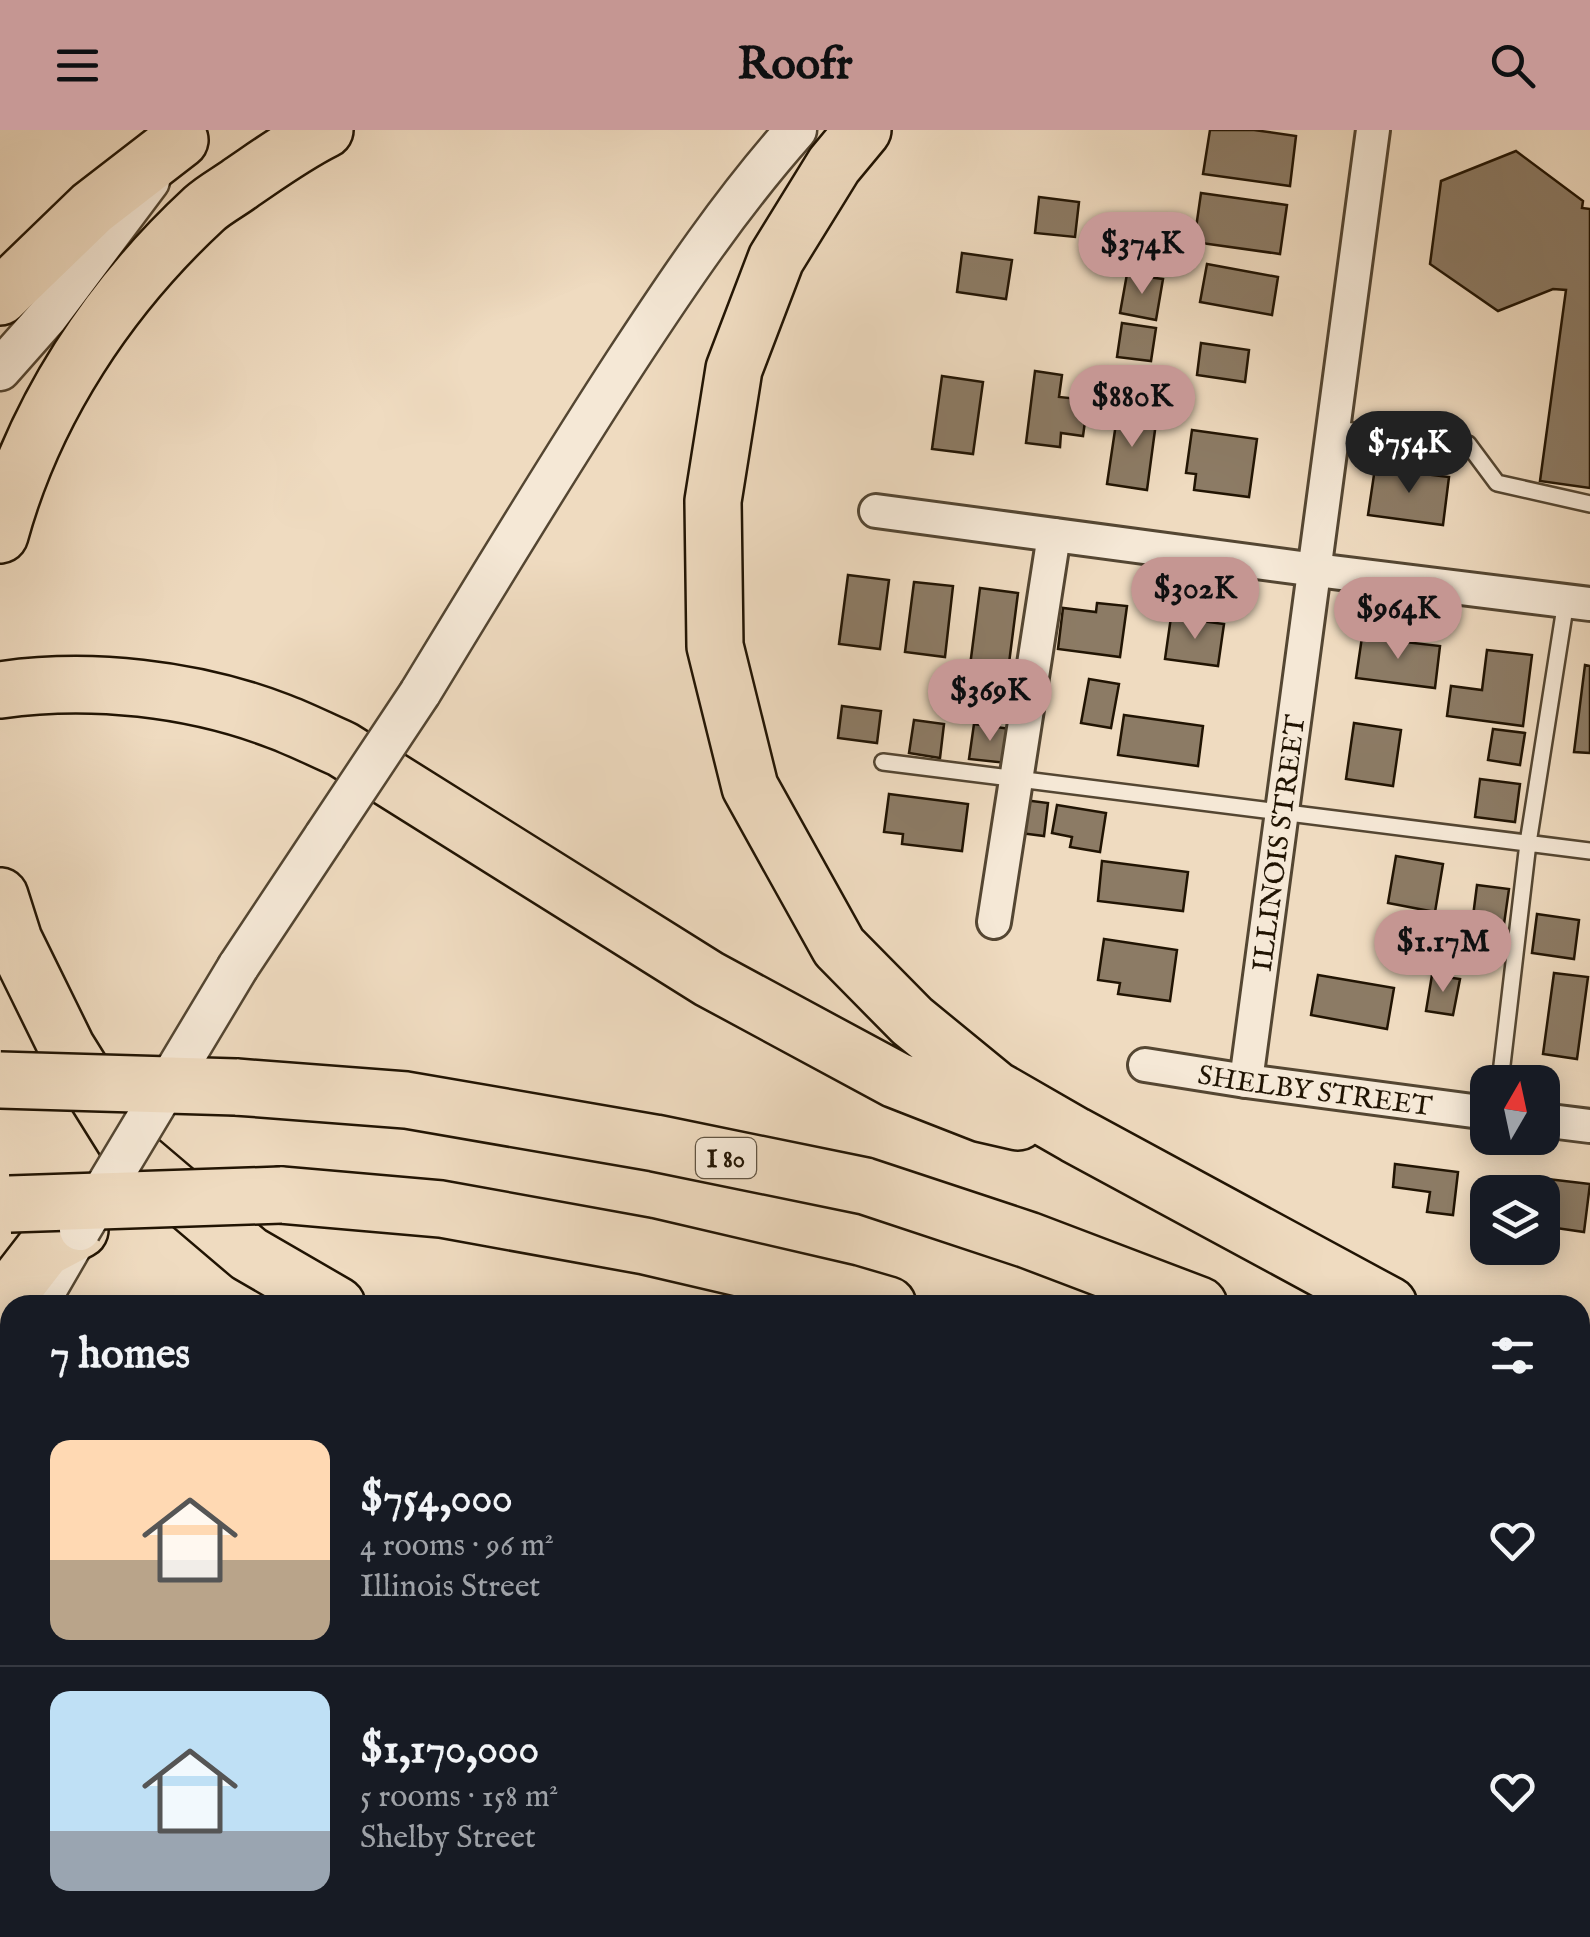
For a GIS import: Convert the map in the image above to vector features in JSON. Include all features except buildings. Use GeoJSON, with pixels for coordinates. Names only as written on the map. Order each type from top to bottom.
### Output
{"type":"FeatureCollection","features":[{"type":"Feature","properties":{"kind":"highway"},"geometry":{"type":"LineString","coordinates":[[0,535],[34,436],[86,346],[131,286],[206,207],[325,130]]}},
{"type":"Feature","properties":{"kind":"highway"},"geometry":{"type":"LineString","coordinates":[[863,130],[834,165],[776,260],[734,369],[713,501],[715,646],[750,787],[838,946],[912,1021],[994,1089],[1371,1295]]}},
{"type":"Feature","properties":{"kind":"highway"},"geometry":{"type":"LineString","coordinates":[[0,297],[92,208],[188,135]]}},
{"type":"Feature","properties":{"kind":"highway"},"geometry":{"type":"LineString","coordinates":[[0,690],[97,686],[148,690],[277,720],[342,749],[709,979],[896,1080],[983,1114],[1075,1135]]}},
{"type":"Feature","properties":{"kind":"highway"},"geometry":{"type":"LineString","coordinates":[[0,896],[14,940],[67,1048],[135,1156],[248,1254],[320,1295]]}},
{"type":"Feature","properties":{"kind":"highway","name":"I 80"},"geometry":{"type":"LineString","coordinates":[[0,1080],[236,1087],[406,1100],[655,1144],[865,1186],[1028,1240],[1172,1295]]}},
{"type":"Feature","properties":{"kind":"highway"},"geometry":{"type":"LineString","coordinates":[[5,1205],[281,1195],[441,1210],[626,1243],[854,1295]]}},
{"type":"Feature","properties":{"kind":"highway"},"geometry":{"type":"LineString","coordinates":[[8,1295],[44,1249],[80,1230]]}},
{"type":"Feature","properties":{"kind":"street"},"geometry":{"type":"LineString","coordinates":[[43,1295],[238,967],[420,693],[571,445],[692,260],[755,176],[796,130]]}},
{"type":"Feature","properties":{"kind":"street","name":"ILLINOIS STREET"},"geometry":{"type":"LineString","coordinates":[[1246,1081],[1373,130]]}},
{"type":"Feature","properties":{"kind":"street"},"geometry":{"type":"LineString","coordinates":[[0,370],[47,317],[188,135]]}},
{"type":"Feature","properties":{"kind":"street"},"geometry":{"type":"LineString","coordinates":[[876,511],[1578,603]]}},
{"type":"Feature","properties":{"kind":"street"},"geometry":{"type":"LineString","coordinates":[[994,922],[1054,535]]}},
{"type":"Feature","properties":{"kind":"street","name":"SHELBY STREET"},"geometry":{"type":"LineString","coordinates":[[1145,1065],[1470,1110]]}},
{"type":"Feature","properties":{"kind":"street"},"geometry":{"type":"LineString","coordinates":[[1560,1122],[1590,1126]]}},
{"type":"Feature","properties":{"kind":"lane"},"geometry":{"type":"LineString","coordinates":[[1334,429],[1468,444],[1497,482],[1590,504]]}},
{"type":"Feature","properties":{"kind":"lane"},"geometry":{"type":"LineString","coordinates":[[1502,1065],[1528,843],[1578,603]]}},
{"type":"Feature","properties":{"kind":"lane"},"geometry":{"type":"LineString","coordinates":[[883,762],[1590,851]]}}]}
